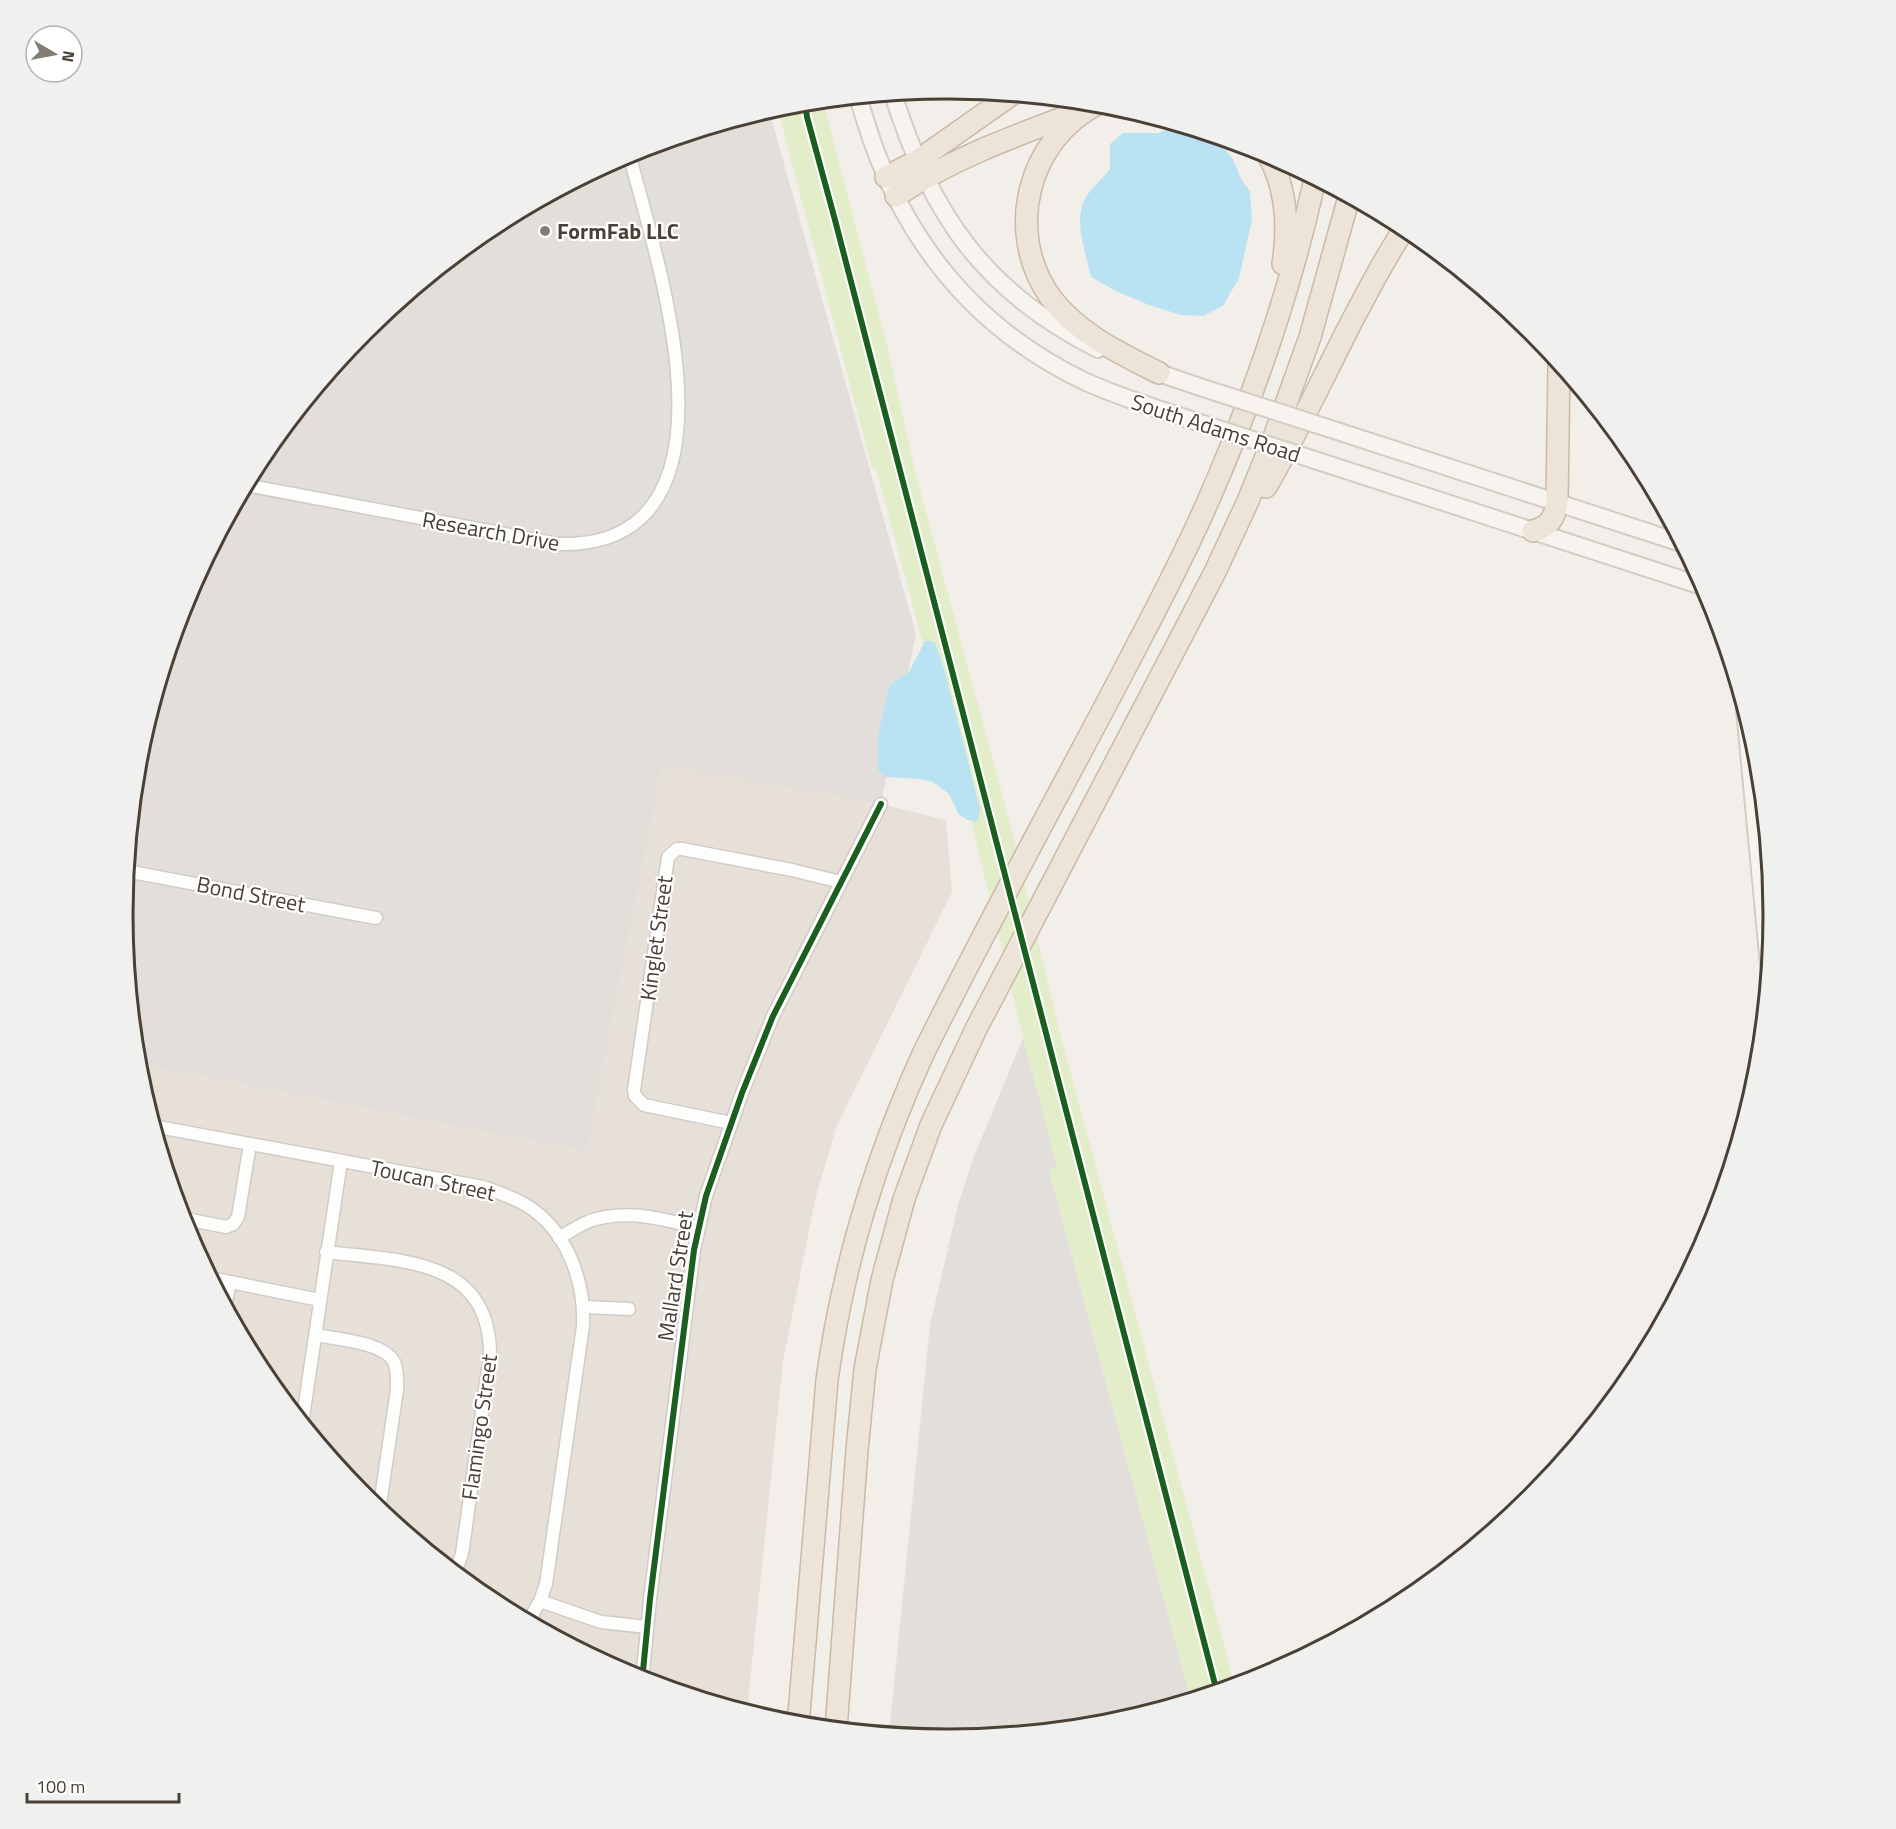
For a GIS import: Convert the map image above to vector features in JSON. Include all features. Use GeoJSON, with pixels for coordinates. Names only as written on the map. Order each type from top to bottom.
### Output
{"type":"FeatureCollection","features":[{"type":"Feature","properties":{"kind":"highway"},"geometry":{"type":"LineString","coordinates":[[896,196],[921,169],[1003,101]]}},
{"type":"Feature","properties":{"kind":"highway"},"geometry":{"type":"LineString","coordinates":[[886,177],[971,154],[1081,111]]}},
{"type":"Feature","properties":{"kind":"highway"},"geometry":{"type":"LineString","coordinates":[[1084,111],[1076,116],[1049,146],[1036,169],[1029,193],[1026,220],[1031,258],[1046,290],[1072,320],[1102,342],[1159,373]]}},
{"type":"Feature","properties":{"kind":"highway"},"geometry":{"type":"LineString","coordinates":[[1269,344],[1286,228],[1283,194],[1274,167]]}},
{"type":"Feature","properties":{"kind":"highway"},"geometry":{"type":"LineString","coordinates":[[799,1716],[827,1380],[850,1254],[872,1179],[903,1098],[939,1021],[1187,547],[1232,444],[1269,344],[1313,185]]}},
{"type":"Feature","properties":{"kind":"highway"},"geometry":{"type":"LineString","coordinates":[[837,1722],[861,1403],[882,1280],[904,1199],[931,1125],[955,1073],[1215,572],[1248,501],[1286,406],[1310,337],[1347,203]]}},
{"type":"Feature","properties":{"kind":"highway"},"geometry":{"type":"LineString","coordinates":[[1215,572],[1289,446],[1367,292],[1400,236]]}},
{"type":"Feature","properties":{"kind":"highway"},"geometry":{"type":"LineString","coordinates":[[1533,531],[1541,529],[1553,518],[1557,502],[1559,375]]}},
{"type":"Feature","properties":{"kind":"main road","name":"South Adams Road"},"geometry":{"type":"LineString","coordinates":[[895,101],[921,169],[943,212],[962,239],[1010,291],[1038,314],[1067,333],[1099,350],[1159,373],[1671,539]]}},
{"type":"Feature","properties":{"kind":"main road","name":"South Adams Road"},"geometry":{"type":"LineString","coordinates":[[860,104],[886,177],[916,234],[944,273],[982,313],[1050,363],[1120,396],[1692,583]]}},
{"type":"Feature","properties":{"kind":"main road"},"geometry":{"type":"LineString","coordinates":[[1750,766],[1760,845]]}},
{"type":"Feature","properties":{"kind":"main road"},"geometry":{"type":"LineString","coordinates":[[1752,791],[1755,797]]}},
{"type":"Feature","properties":{"kind":"street","name":"Research Drive"},"geometry":{"type":"LineString","coordinates":[[254,487],[558,544],[584,544],[598,541],[615,535],[638,520],[654,503],[669,475],[676,439],[677,388],[669,315],[631,163]]}},
{"type":"Feature","properties":{"kind":"street","name":"Mallard Street"},"geometry":{"type":"LineString","coordinates":[[643,1671],[698,1228],[706,1196],[756,1055],[780,999],[882,804]]}},
{"type":"Feature","properties":{"kind":"street","name":"Kinglet Street"},"geometry":{"type":"LineString","coordinates":[[731,1123],[653,1108],[644,1105],[635,1096],[634,1090],[668,857],[677,849],[682,849],[841,882]]}},
{"type":"Feature","properties":{"kind":"street","name":"Bond Street"},"geometry":{"type":"LineString","coordinates":[[134,871],[376,918]]}},
{"type":"Feature","properties":{"kind":"street"},"geometry":{"type":"LineString","coordinates":[[160,1127],[341,1161]]}},
{"type":"Feature","properties":{"kind":"street"},"geometry":{"type":"LineString","coordinates":[[192,1220],[226,1227],[233,1224],[238,1217],[250,1144]]}},
{"type":"Feature","properties":{"kind":"street","name":"Toucan Street"},"geometry":{"type":"LineString","coordinates":[[303,1414],[341,1161],[483,1187],[508,1196],[528,1206],[541,1216],[559,1238],[576,1268],[584,1307],[552,1549],[546,1584],[532,1616]]}},
{"type":"Feature","properties":{"kind":"street"},"geometry":{"type":"LineString","coordinates":[[559,1238],[582,1224],[610,1216],[653,1217],[698,1228]]}},
{"type":"Feature","properties":{"kind":"street","name":"Flamingo Street"},"geometry":{"type":"LineString","coordinates":[[326,1252],[368,1256],[440,1270],[460,1283],[478,1304],[485,1317],[490,1338],[490,1355],[462,1554],[458,1565]]}},
{"type":"Feature","properties":{"kind":"street"},"geometry":{"type":"LineString","coordinates":[[220,1280],[320,1300]]}},
{"type":"Feature","properties":{"kind":"street"},"geometry":{"type":"LineString","coordinates":[[227,1295],[230,1282]]}},
{"type":"Feature","properties":{"kind":"street"},"geometry":{"type":"LineString","coordinates":[[584,1307],[628,1309]]}},
{"type":"Feature","properties":{"kind":"street"},"geometry":{"type":"LineString","coordinates":[[315,1335],[372,1347],[389,1356],[394,1362],[397,1390],[381,1500]]}},
{"type":"Feature","properties":{"kind":"street"},"geometry":{"type":"LineString","coordinates":[[540,1601],[601,1622],[647,1627]]}},
{"type":"Feature","properties":{"kind":"shaded area"},"geometry":{"type":"Polygon","coordinates":[[[772,119],[916,634],[881,804],[662,766],[587,1152],[147,1066],[139,1021],[132,914],[139,808],[148,755],[160,703],[176,652],[195,602],[242,507],[270,461],[301,418],[371,338],[410,301],[452,268],[495,236],[540,208],[636,161],[686,142],[772,119]]]}},
{"type":"Feature","properties":{"kind":"shaded area"},"geometry":{"type":"Polygon","coordinates":[[[662,765],[881,804],[946,820],[952,892],[836,1128],[815,1200],[783,1362],[748,1704],[686,1687],[636,1668],[540,1621],[495,1593],[452,1561],[410,1528],[371,1491],[301,1411],[270,1368],[217,1275],[176,1177],[160,1126],[147,1066],[587,1152],[662,765]]]}},
{"type":"Feature","properties":{"kind":"shaded area"},"geometry":{"type":"Polygon","coordinates":[[[1023,1038],[1058,1167],[1049,1170],[1189,1693],[1107,1714],[1054,1723],[948,1730],[890,1728],[930,1325],[958,1205],[973,1159],[1023,1038]]]}},
{"type":"Feature","properties":{"kind":"green space"},"geometry":{"type":"Polygon","coordinates":[[[825,109],[888,349],[916,475],[1011,827],[1059,1029],[1233,1678],[1189,1693],[1049,1169],[1057,1167],[1023,1038],[975,837],[876,469],[872,468],[780,117],[825,109]]]}},
{"type":"Feature","properties":{"kind":"water"},"geometry":{"type":"Polygon","coordinates":[[[1167,129],[1223,147],[1233,159],[1241,179],[1250,191],[1252,220],[1239,278],[1223,306],[1203,316],[1181,315],[1149,305],[1091,277],[1083,246],[1080,224],[1083,203],[1110,169],[1110,144],[1123,133],[1159,133],[1167,129]]]}},
{"type":"Feature","properties":{"kind":"water"},"geometry":{"type":"Polygon","coordinates":[[[925,641],[935,643],[944,669],[980,809],[977,822],[959,815],[949,794],[933,782],[885,777],[878,770],[878,737],[888,690],[893,682],[909,672],[925,641]]]}},
{"type":"Feature","properties":{"kind":"cycle path"},"geometry":{"type":"LineString","coordinates":[[806,112],[1215,1685]]}},
{"type":"Feature","properties":{"kind":"cycle path"},"geometry":{"type":"LineString","coordinates":[[643,1671],[694,1250],[706,1196],[742,1093],[773,1016],[881,804]]}},
{"type":"Feature","properties":{"kind":"place","name":"FormFab LLC"},"geometry":{"type":"Point","coordinates":[545,231]}}]}
